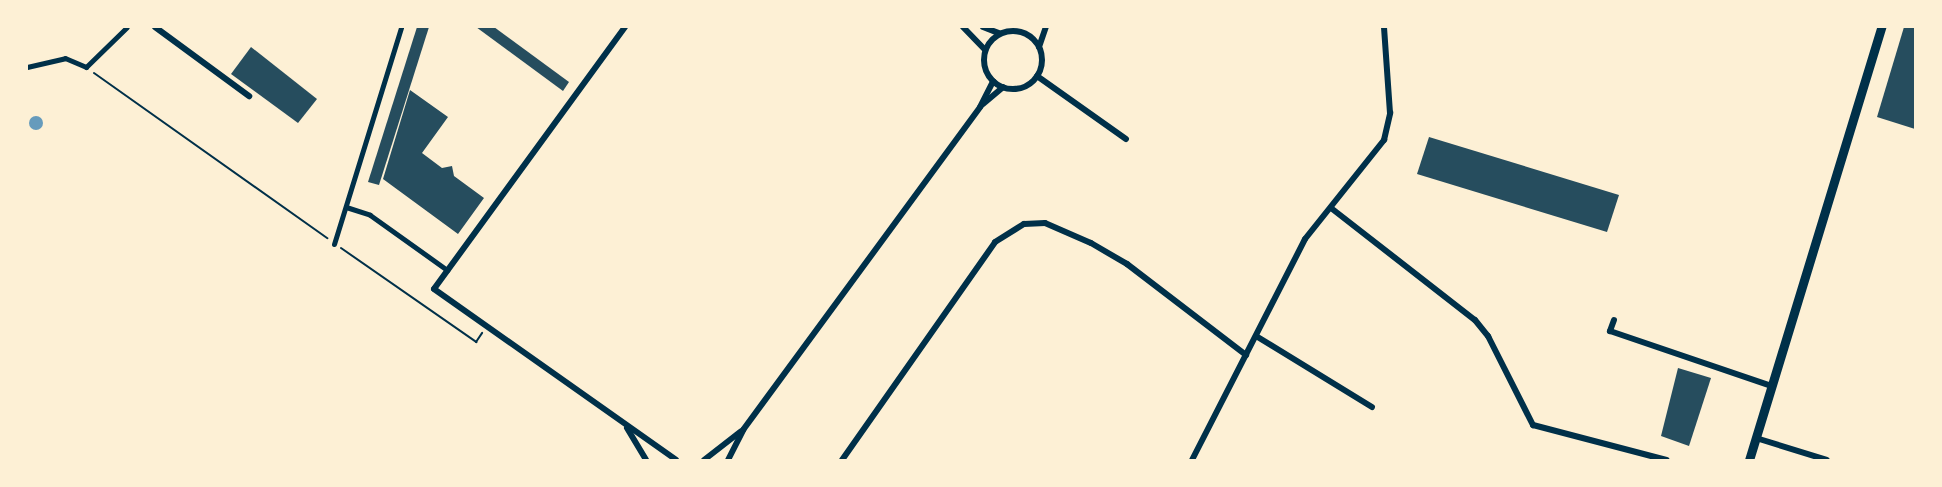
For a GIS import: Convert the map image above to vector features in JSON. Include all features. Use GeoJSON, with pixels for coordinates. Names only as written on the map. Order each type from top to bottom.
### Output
{"type":"FeatureCollection","features":[{"type":"Feature","properties":{"kind":"street"},"geometry":{"type":"LineString","coordinates":[[27,67],[65,58],[86,67],[127,27]]}},
{"type":"Feature","properties":{"kind":"street"},"geometry":{"type":"LineString","coordinates":[[155,27],[249,96]]}},
{"type":"Feature","properties":{"kind":"street"},"geometry":{"type":"LineString","coordinates":[[334,244],[401,27]]}},
{"type":"Feature","properties":{"kind":"street"},"geometry":{"type":"LineString","coordinates":[[625,27],[434,289],[676,460]]}},
{"type":"Feature","properties":{"kind":"street"},"geometry":{"type":"LineString","coordinates":[[963,27],[985,50]]}},
{"type":"Feature","properties":{"kind":"street"},"geometry":{"type":"LineString","coordinates":[[983,27],[999,33],[1024,29],[1039,47],[1042,58],[1037,76],[1025,86],[1003,87],[993,81],[983,62],[985,50],[999,33]]}},
{"type":"Feature","properties":{"kind":"street"},"geometry":{"type":"LineString","coordinates":[[1039,47],[1046,27]]}},
{"type":"Feature","properties":{"kind":"street"},"geometry":{"type":"LineString","coordinates":[[1192,460],[1305,239],[1378,152],[1389,125],[1384,27]]}},
{"type":"Feature","properties":{"kind":"street"},"geometry":{"type":"LineString","coordinates":[[1749,460],[1881,27]]}},
{"type":"Feature","properties":{"kind":"street"},"geometry":{"type":"LineString","coordinates":[[1037,76],[1126,139]]}},
{"type":"Feature","properties":{"kind":"street"},"geometry":{"type":"LineString","coordinates":[[728,460],[743,430],[980,107],[993,81]]}},
{"type":"Feature","properties":{"kind":"street"},"geometry":{"type":"LineString","coordinates":[[980,107],[1003,87]]}},
{"type":"Feature","properties":{"kind":"street"},"geometry":{"type":"LineString","coordinates":[[346,207],[370,215],[447,270]]}},
{"type":"Feature","properties":{"kind":"street"},"geometry":{"type":"LineString","coordinates":[[1331,208],[1474,320],[1488,336],[1533,425],[1666,460]]}},
{"type":"Feature","properties":{"kind":"street"},"geometry":{"type":"LineString","coordinates":[[842,460],[995,242],[1024,224],[1053,226],[1100,248],[1246,355]]}},
{"type":"Feature","properties":{"kind":"street"},"geometry":{"type":"LineString","coordinates":[[1614,320],[1610,331],[1772,386]]}},
{"type":"Feature","properties":{"kind":"street"},"geometry":{"type":"LineString","coordinates":[[1256,336],[1372,407]]}},
{"type":"Feature","properties":{"kind":"street"},"geometry":{"type":"LineString","coordinates":[[625,425],[646,460]]}},
{"type":"Feature","properties":{"kind":"street"},"geometry":{"type":"LineString","coordinates":[[704,460],[743,430]]}},
{"type":"Feature","properties":{"kind":"street"},"geometry":{"type":"LineString","coordinates":[[1756,438],[1827,460]]}},
{"type":"Feature","properties":{"kind":"path"},"geometry":{"type":"LineString","coordinates":[[86,67],[476,342],[486,326]]}},
{"type":"Feature","properties":{"kind":"water"},"geometry":{"type":"Polygon","coordinates":[[[36,116],[41,118],[43,123],[41,128],[36,130],[31,128],[29,123],[31,118],[36,116]]]}},
{"type":"Feature","properties":{"kind":"building"},"geometry":{"type":"Polygon","coordinates":[[[417,27],[429,27],[379,185],[368,182],[417,27]]]}},
{"type":"Feature","properties":{"kind":"building"},"geometry":{"type":"Polygon","coordinates":[[[476,27],[494,27],[569,82],[563,91],[476,27]]]}},
{"type":"Feature","properties":{"kind":"building"},"geometry":{"type":"Polygon","coordinates":[[[1904,27],[1915,27],[1915,129],[1877,117],[1904,27]]]}},
{"type":"Feature","properties":{"kind":"building"},"geometry":{"type":"Polygon","coordinates":[[[251,47],[317,99],[298,123],[231,74],[251,47]]]}},
{"type":"Feature","properties":{"kind":"building"},"geometry":{"type":"Polygon","coordinates":[[[410,90],[448,117],[422,153],[442,168],[452,166],[454,176],[484,198],[458,234],[383,179],[410,90]]]}},
{"type":"Feature","properties":{"kind":"building"},"geometry":{"type":"Polygon","coordinates":[[[1429,137],[1619,195],[1607,232],[1417,174],[1429,137]]]}},
{"type":"Feature","properties":{"kind":"building"},"geometry":{"type":"Polygon","coordinates":[[[1678,368],[1711,378],[1689,446],[1661,436],[1678,368]]]}}]}
